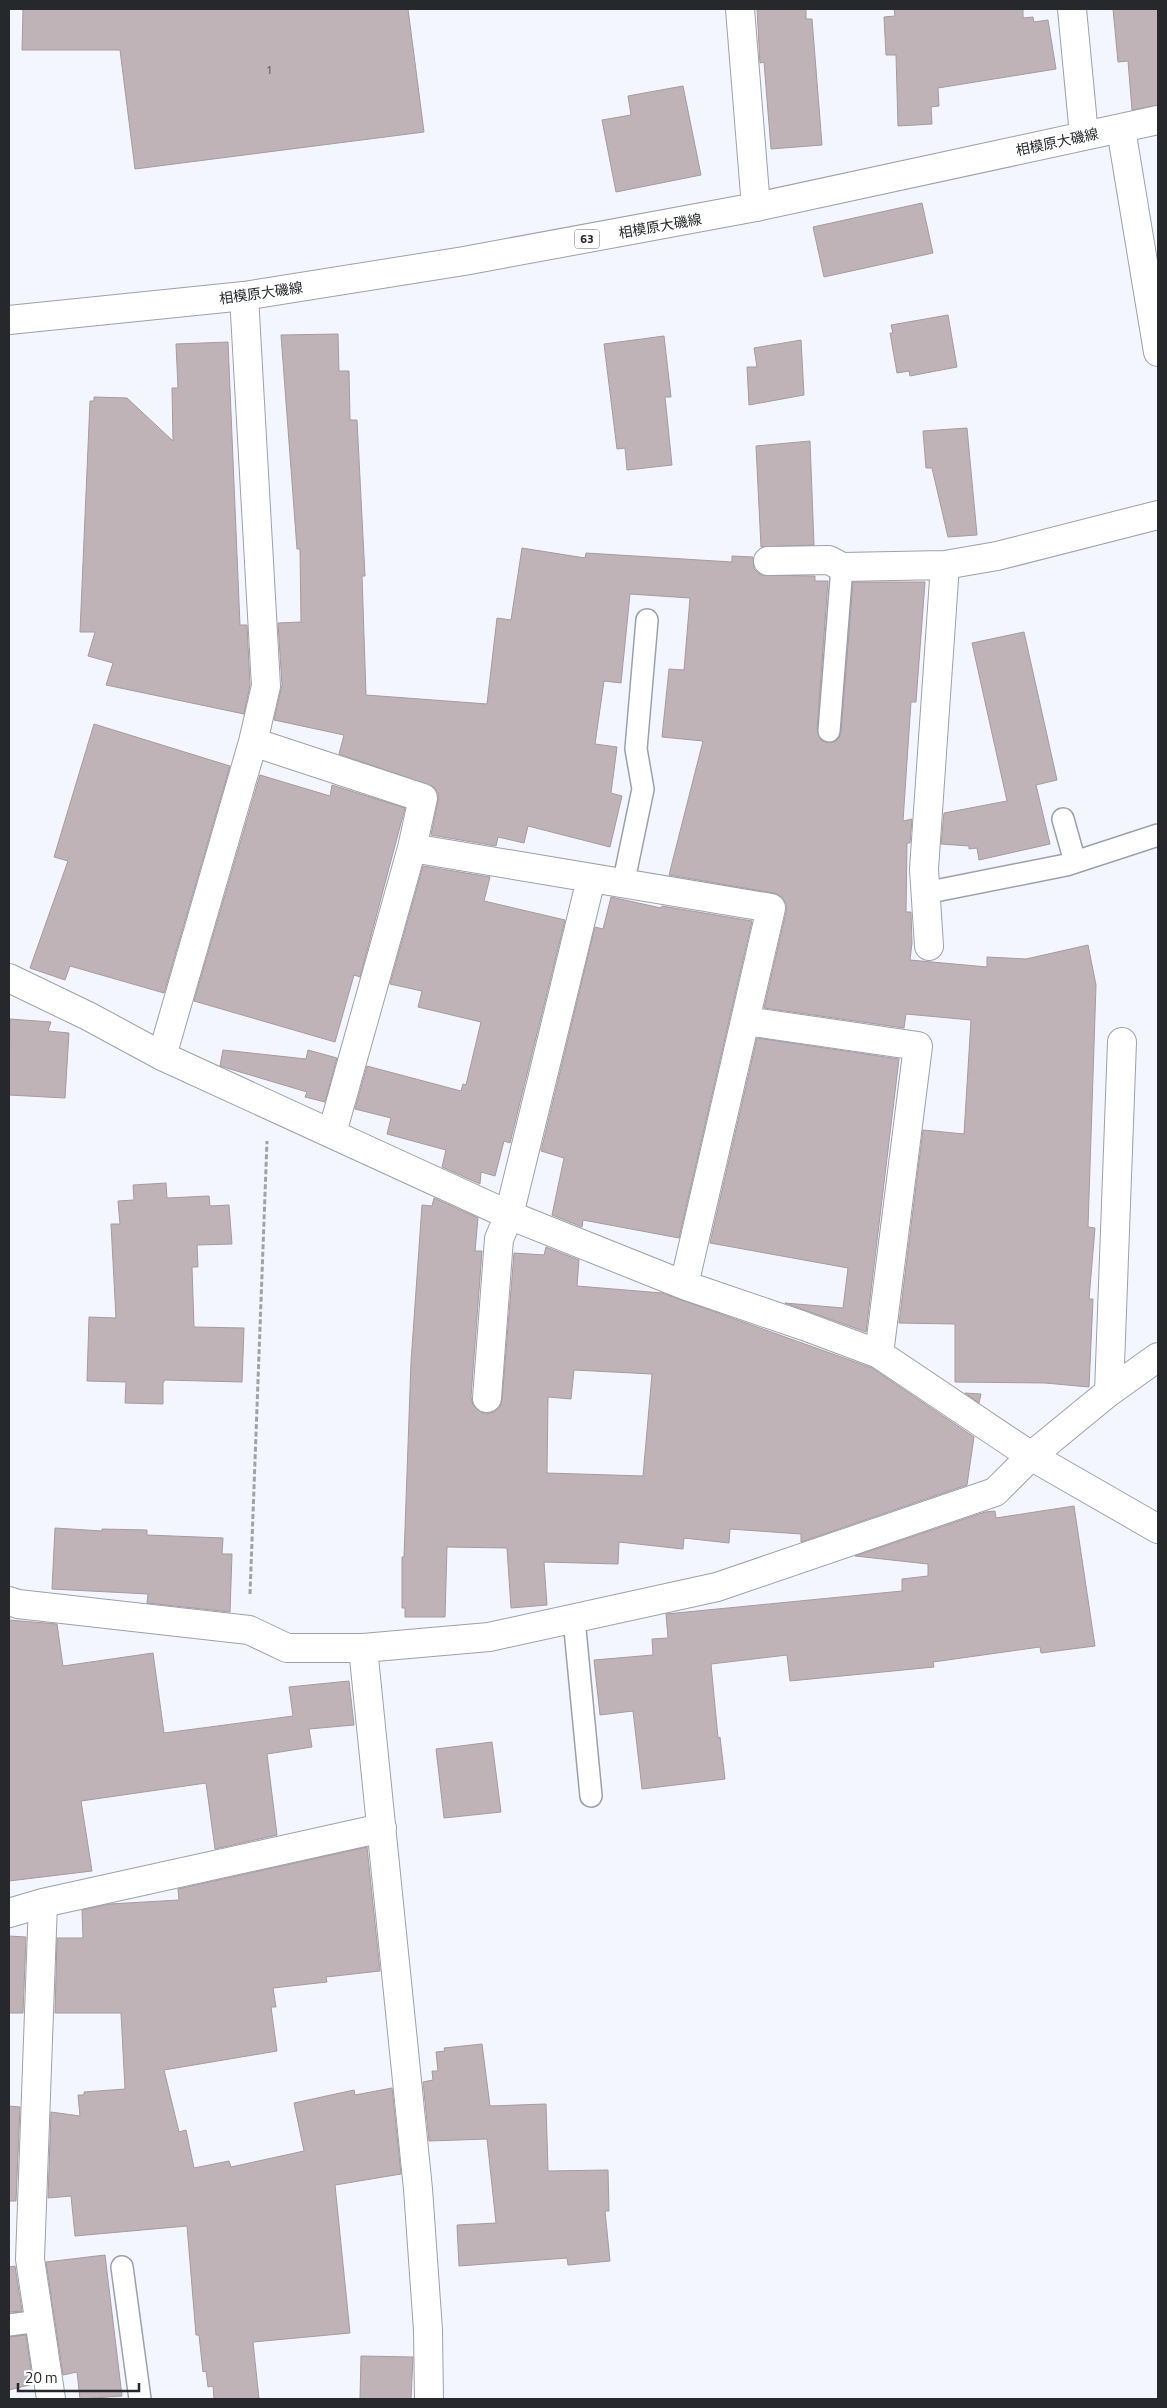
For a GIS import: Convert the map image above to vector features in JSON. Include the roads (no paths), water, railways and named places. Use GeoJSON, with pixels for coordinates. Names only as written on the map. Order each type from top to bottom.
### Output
{"type":"FeatureCollection","features":[{"type":"Feature","properties":{"kind":"street"},"geometry":{"type":"LineString","coordinates":[[740,9],[756,207]]}},
{"type":"Feature","properties":{"kind":"street"},"geometry":{"type":"LineString","coordinates":[[1072,9],[1084,135]]}},
{"type":"Feature","properties":{"kind":"street","name":"相模原大磯線"},"geometry":{"type":"LineString","coordinates":[[9,320],[244,296],[464,262],[756,207],[1158,120]]}},
{"type":"Feature","properties":{"kind":"street"},"geometry":{"type":"LineString","coordinates":[[1121,129],[1158,352]]}},
{"type":"Feature","properties":{"kind":"street"},"geometry":{"type":"LineString","coordinates":[[162,1056],[253,742],[266,686],[244,296]]}},
{"type":"Feature","properties":{"kind":"street"},"geometry":{"type":"LineString","coordinates":[[768,561],[828,560],[842,567],[945,565],[997,556],[1158,515]]}},
{"type":"Feature","properties":{"kind":"street"},"geometry":{"type":"LineString","coordinates":[[928,946],[924,869],[945,565]]}},
{"type":"Feature","properties":{"kind":"street"},"geometry":{"type":"LineString","coordinates":[[253,742],[423,798],[412,848],[332,1133]]}},
{"type":"Feature","properties":{"kind":"street"},"geometry":{"type":"LineString","coordinates":[[412,848],[772,908],[684,1285]]}},
{"type":"Feature","properties":{"kind":"street"},"geometry":{"type":"LineString","coordinates":[[487,1398],[499,1240],[509,1215],[591,879]]}},
{"type":"Feature","properties":{"kind":"street"},"geometry":{"type":"LineString","coordinates":[[9,978],[88,1016],[162,1056],[509,1215],[684,1285],[879,1354],[1031,1456],[1158,1529]]}},
{"type":"Feature","properties":{"kind":"street"},"geometry":{"type":"LineString","coordinates":[[746,1020],[918,1046],[879,1354]]}},
{"type":"Feature","properties":{"kind":"street"},"geometry":{"type":"LineString","coordinates":[[1110,1392],[1122,1042]]}},
{"type":"Feature","properties":{"kind":"street"},"geometry":{"type":"LineString","coordinates":[[9,1600],[18,1604],[248,1630],[287,1648],[363,1648],[489,1637],[717,1587],[995,1492],[1031,1456],[1110,1392],[1158,1357]]}},
{"type":"Feature","properties":{"kind":"street"},"geometry":{"type":"LineString","coordinates":[[363,1648],[418,2189],[428,2330],[429,2399]]}},
{"type":"Feature","properties":{"kind":"street"},"geometry":{"type":"LineString","coordinates":[[9,1913],[43,1903],[382,1828]]}},
{"type":"Feature","properties":{"kind":"street"},"geometry":{"type":"LineString","coordinates":[[43,1903],[30,2258],[51,2399]]}},
{"type":"Feature","properties":{"kind":"lane"},"geometry":{"type":"LineString","coordinates":[[829,731],[842,567]]}},
{"type":"Feature","properties":{"kind":"lane"},"geometry":{"type":"LineString","coordinates":[[623,884],[643,789],[636,749],[647,620]]}},
{"type":"Feature","properties":{"kind":"lane"},"geometry":{"type":"LineString","coordinates":[[1063,819],[1075,862]]}},
{"type":"Feature","properties":{"kind":"lane"},"geometry":{"type":"LineString","coordinates":[[926,893],[1075,862],[1158,835]]}},
{"type":"Feature","properties":{"kind":"lane"},"geometry":{"type":"LineString","coordinates":[[574,1619],[590,1796]]}},
{"type":"Feature","properties":{"kind":"lane"},"geometry":{"type":"LineString","coordinates":[[122,2267],[140,2399]]}},
{"type":"Feature","properties":{"kind":"lane"},"geometry":{"type":"LineString","coordinates":[[9,2325],[39,2321]]}}]}
